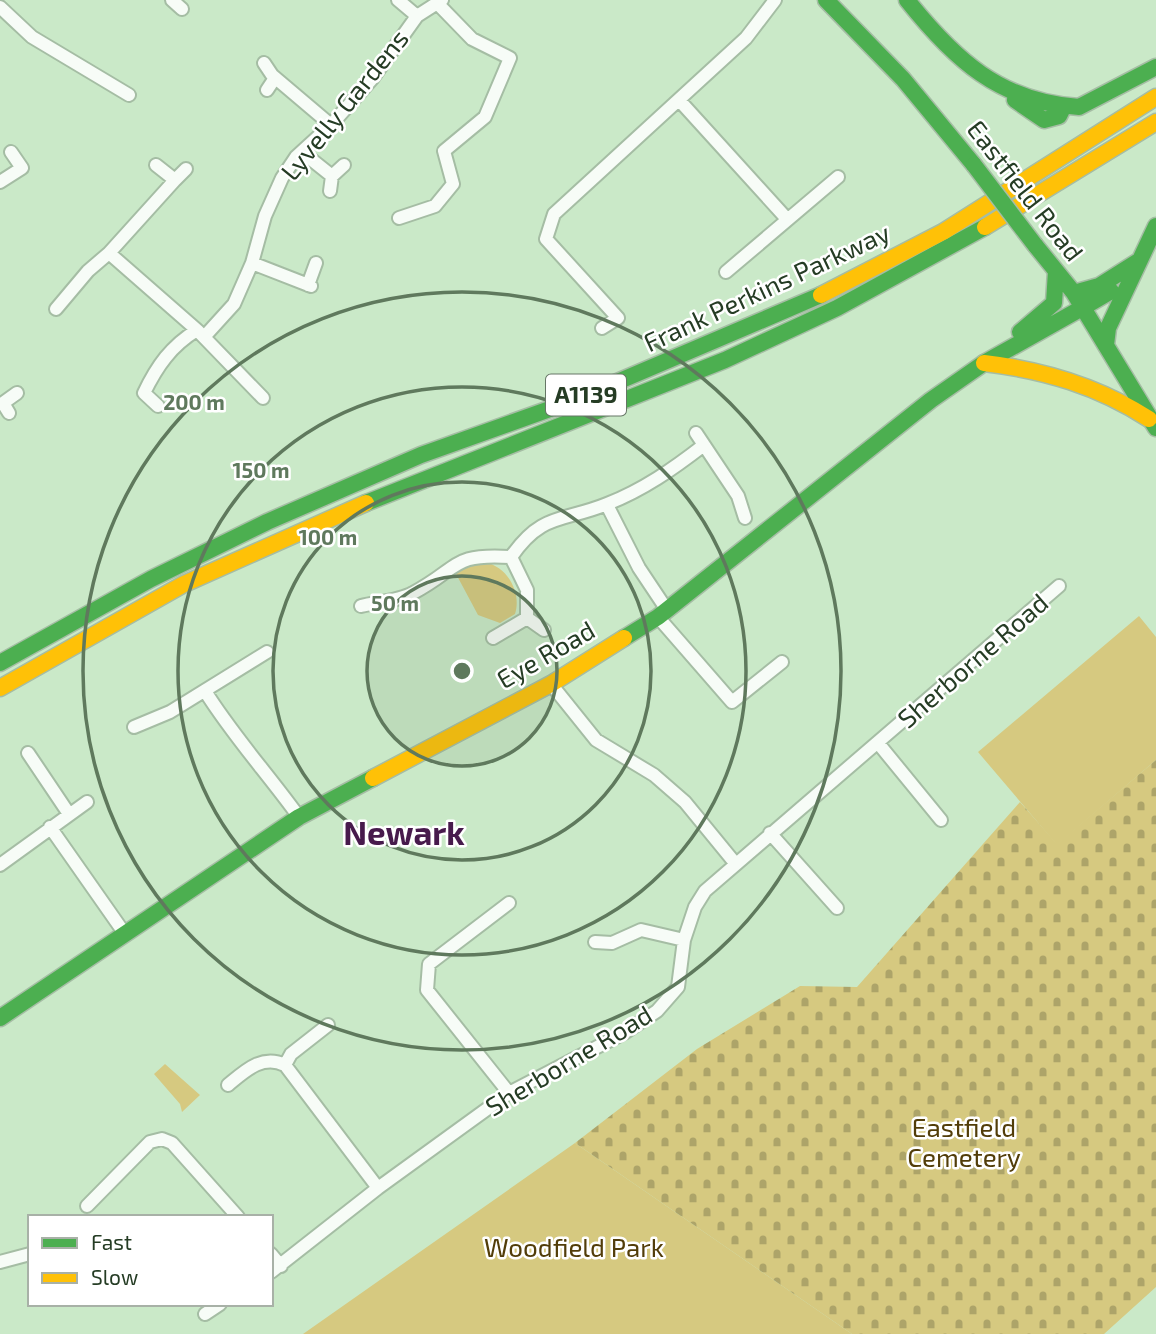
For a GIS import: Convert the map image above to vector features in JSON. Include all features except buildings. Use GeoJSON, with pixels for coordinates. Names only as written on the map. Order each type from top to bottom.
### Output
{"type":"FeatureCollection","features":[{"type":"Feature","properties":{"kind":"main road"},"geometry":{"type":"LineString","coordinates":[[907,0],[940,42],[1044,120],[1059,116],[1071,107],[1156,67]]}},
{"type":"Feature","properties":{"kind":"main road","name":"Eastfield Road"},"geometry":{"type":"LineString","coordinates":[[826,1],[903,79],[1074,293],[1154,425]]}},
{"type":"Feature","properties":{"kind":"main road","name":"Frank Perkins Parkway"},"geometry":{"type":"LineString","coordinates":[[0,663],[151,579],[267,522],[421,455],[575,400],[799,307],[943,232],[1156,97]]}},
{"type":"Feature","properties":{"kind":"main road","name":"Frank Perkins Parkway"},"geometry":{"type":"LineString","coordinates":[[0,688],[178,589],[295,532],[425,478],[602,412],[806,322],[955,246],[1051,190],[1156,122]]}},
{"type":"Feature","properties":{"kind":"main road"},"geometry":{"type":"LineString","coordinates":[[1106,345],[1108,328],[1156,226]]}},
{"type":"Feature","properties":{"kind":"main road"},"geometry":{"type":"LineString","coordinates":[[1074,293],[1099,286],[1137,262]]}},
{"type":"Feature","properties":{"kind":"main road","name":"Eye Road"},"geometry":{"type":"LineString","coordinates":[[984,363],[992,352],[1023,331],[1054,303],[1056,271]]}},
{"type":"Feature","properties":{"kind":"main road","name":"Eye Road"},"geometry":{"type":"LineString","coordinates":[[0,1018],[299,817],[551,684],[663,613],[931,400],[984,363],[1082,308],[1130,277]]}},
{"type":"Feature","properties":{"kind":"main road"},"geometry":{"type":"LineString","coordinates":[[984,363],[1074,380],[1124,401],[1154,425]]}},
{"type":"Feature","properties":{"kind":"street"},"geometry":{"type":"LineString","coordinates":[[398,0],[417,16]]}},
{"type":"Feature","properties":{"kind":"street"},"geometry":{"type":"LineString","coordinates":[[761,19],[763,0]]}},
{"type":"Feature","properties":{"kind":"street"},"geometry":{"type":"LineString","coordinates":[[601,328],[618,318],[546,239],[554,214],[746,38],[775,0]]}},
{"type":"Feature","properties":{"kind":"street"},"geometry":{"type":"LineString","coordinates":[[399,218],[435,206],[453,184],[444,152],[485,117],[510,58],[472,40],[440,2]]}},
{"type":"Feature","properties":{"kind":"street","name":"Lyvelly Gardens"},"geometry":{"type":"LineString","coordinates":[[158,406],[144,393],[157,367],[180,341],[201,334],[234,304],[253,263],[268,209],[282,178],[302,152],[331,125],[372,79],[417,16],[440,2]]}},
{"type":"Feature","properties":{"kind":"street"},"geometry":{"type":"LineString","coordinates":[[0,7],[32,37],[129,95]]}},
{"type":"Feature","properties":{"kind":"street"},"geometry":{"type":"LineString","coordinates":[[264,63],[275,78],[331,125]]}},
{"type":"Feature","properties":{"kind":"street"},"geometry":{"type":"LineString","coordinates":[[267,90],[275,78]]}},
{"type":"Feature","properties":{"kind":"street"},"geometry":{"type":"LineString","coordinates":[[679,100],[787,219]]}},
{"type":"Feature","properties":{"kind":"street"},"geometry":{"type":"LineString","coordinates":[[0,182],[22,168],[10,152]]}},
{"type":"Feature","properties":{"kind":"street"},"geometry":{"type":"LineString","coordinates":[[302,152],[332,176]]}},
{"type":"Feature","properties":{"kind":"street"},"geometry":{"type":"LineString","coordinates":[[156,165],[175,180]]}},
{"type":"Feature","properties":{"kind":"street"},"geometry":{"type":"LineString","coordinates":[[330,191],[332,176],[344,165]]}},
{"type":"Feature","properties":{"kind":"street"},"geometry":{"type":"LineString","coordinates":[[56,309],[88,271],[110,253],[186,169]]}},
{"type":"Feature","properties":{"kind":"street"},"geometry":{"type":"LineString","coordinates":[[726,272],[838,177]]}},
{"type":"Feature","properties":{"kind":"street"},"geometry":{"type":"LineString","coordinates":[[110,253],[201,334],[263,398]]}},
{"type":"Feature","properties":{"kind":"street"},"geometry":{"type":"LineString","coordinates":[[253,263],[309,285],[316,263]]}},
{"type":"Feature","properties":{"kind":"street"},"geometry":{"type":"LineString","coordinates":[[4,406],[17,393]]}},
{"type":"Feature","properties":{"kind":"street"},"geometry":{"type":"LineString","coordinates":[[696,433],[726,475],[746,518]]}},
{"type":"Feature","properties":{"kind":"street"},"geometry":{"type":"LineString","coordinates":[[512,557],[523,539],[542,523],[607,505],[665,475],[704,445]]}},
{"type":"Feature","properties":{"kind":"street"},"geometry":{"type":"LineString","coordinates":[[607,505],[663,613],[732,702],[782,662]]}},
{"type":"Feature","properties":{"kind":"street"},"geometry":{"type":"LineString","coordinates":[[360,606],[412,594],[464,558],[481,555],[512,557]]}},
{"type":"Feature","properties":{"kind":"street"},"geometry":{"type":"LineString","coordinates":[[512,557],[527,590],[527,618]]}},
{"type":"Feature","properties":{"kind":"street","name":"Sherborne Road"},"geometry":{"type":"LineString","coordinates":[[276,1269],[378,1188],[509,1093],[624,1033],[657,1011],[678,986],[684,940],[695,907],[705,891],[770,832],[878,743],[1059,586]]}},
{"type":"Feature","properties":{"kind":"street"},"geometry":{"type":"LineString","coordinates":[[527,618],[544,630]]}},
{"type":"Feature","properties":{"kind":"street"},"geometry":{"type":"LineString","coordinates":[[493,638],[527,618]]}},
{"type":"Feature","properties":{"kind":"street"},"geometry":{"type":"LineString","coordinates":[[134,727],[170,712],[267,652]]}},
{"type":"Feature","properties":{"kind":"street"},"geometry":{"type":"LineString","coordinates":[[551,684],[596,740],[654,775],[675,793],[735,863]]}},
{"type":"Feature","properties":{"kind":"street"},"geometry":{"type":"LineString","coordinates":[[205,691],[228,728],[264,768],[299,817]]}},
{"type":"Feature","properties":{"kind":"street"},"geometry":{"type":"LineString","coordinates":[[878,743],[941,820]]}},
{"type":"Feature","properties":{"kind":"street"},"geometry":{"type":"LineString","coordinates":[[28,753],[69,814]]}},
{"type":"Feature","properties":{"kind":"street"},"geometry":{"type":"LineString","coordinates":[[0,864],[87,802]]}},
{"type":"Feature","properties":{"kind":"street"},"geometry":{"type":"LineString","coordinates":[[50,827],[125,934]]}},
{"type":"Feature","properties":{"kind":"street"},"geometry":{"type":"LineString","coordinates":[[770,832],[837,908]]}},
{"type":"Feature","properties":{"kind":"street"},"geometry":{"type":"LineString","coordinates":[[509,903],[429,964],[427,990],[509,1093]]}},
{"type":"Feature","properties":{"kind":"street"},"geometry":{"type":"LineString","coordinates":[[595,942],[612,943],[641,930],[684,940]]}},
{"type":"Feature","properties":{"kind":"street"},"geometry":{"type":"LineString","coordinates":[[285,1065],[291,1054],[328,1025]]}},
{"type":"Feature","properties":{"kind":"street"},"geometry":{"type":"LineString","coordinates":[[228,1085],[250,1066],[262,1062],[285,1065],[378,1188]]}},
{"type":"Feature","properties":{"kind":"street"},"geometry":{"type":"LineString","coordinates":[[87,1206],[150,1142],[162,1139],[172,1143],[236,1215]]}},
{"type":"Feature","properties":{"kind":"street"},"geometry":{"type":"LineString","coordinates":[[0,1262],[28,1255]]}},
{"type":"Feature","properties":{"kind":"street"},"geometry":{"type":"LineString","coordinates":[[205,1314],[217,1306]]}},
{"type":"Feature","properties":{"kind":"green space"},"geometry":{"type":"Polygon","coordinates":[[[484,562],[506,574],[514,589],[517,606],[515,614],[500,623],[478,615],[455,572],[484,562]]]}},
{"type":"Feature","properties":{"kind":"green space"},"geometry":{"type":"Polygon","coordinates":[[[1139,616],[1156,637],[1156,760],[1057,845],[978,752],[1139,616]]]}},
{"type":"Feature","properties":{"kind":"green space","name":"Eastfield Cemetery"},"geometry":{"type":"Polygon","coordinates":[[[1156,760],[1156,1287],[1104,1334],[852,1334],[575,1143],[697,1049],[800,986],[857,987],[1020,802],[1057,844],[1156,760]]]}},
{"type":"Feature","properties":{"kind":"green space"},"geometry":{"type":"Polygon","coordinates":[[[165,1064],[200,1095],[182,1112],[180,1104],[154,1074],[165,1064]]]}},
{"type":"Feature","properties":{"kind":"green space","name":"Woodfield Park"},"geometry":{"type":"Polygon","coordinates":[[[575,1143],[852,1334],[303,1334],[575,1143]]]}},
{"type":"Feature","properties":{"kind":"traffic: fast"},"geometry":{"type":"LineString","coordinates":[[826,0],[903,79],[974,165]]}},
{"type":"Feature","properties":{"kind":"traffic: fast"},"geometry":{"type":"LineString","coordinates":[[907,0],[943,41],[981,74],[1002,87],[1025,96],[1079,107]]}},
{"type":"Feature","properties":{"kind":"traffic: fast"},"geometry":{"type":"LineString","coordinates":[[1079,107],[1156,67]]}},
{"type":"Feature","properties":{"kind":"traffic: fast"},"geometry":{"type":"LineString","coordinates":[[1015,100],[1044,120],[1059,116],[1063,108]]}},
{"type":"Feature","properties":{"kind":"traffic: fast"},"geometry":{"type":"LineString","coordinates":[[974,165],[1035,245]]}},
{"type":"Feature","properties":{"kind":"traffic: fast"},"geometry":{"type":"LineString","coordinates":[[1106,345],[1108,328],[1156,226]]}},
{"type":"Feature","properties":{"kind":"traffic: fast"},"geometry":{"type":"LineString","coordinates":[[366,503],[725,360],[837,308],[985,227]]}},
{"type":"Feature","properties":{"kind":"traffic: fast"},"geometry":{"type":"LineString","coordinates":[[1035,245],[1074,293],[1156,428]]}},
{"type":"Feature","properties":{"kind":"traffic: fast"},"geometry":{"type":"LineString","coordinates":[[1074,293],[1099,286],[1137,262]]}},
{"type":"Feature","properties":{"kind":"traffic: fast"},"geometry":{"type":"LineString","coordinates":[[1020,332],[1054,303],[1056,271]]}},
{"type":"Feature","properties":{"kind":"traffic: fast"},"geometry":{"type":"LineString","coordinates":[[1082,308],[1111,291]]}},
{"type":"Feature","properties":{"kind":"traffic: fast"},"geometry":{"type":"LineString","coordinates":[[0,663],[151,579],[267,522],[421,455],[575,400],[821,295]]}},
{"type":"Feature","properties":{"kind":"traffic: fast"},"geometry":{"type":"LineString","coordinates":[[624,638],[658,617],[931,400],[984,363],[1082,308]]}},
{"type":"Feature","properties":{"kind":"traffic: fast"},"geometry":{"type":"LineString","coordinates":[[0,1018],[299,817],[373,778]]}},
{"type":"Feature","properties":{"kind":"traffic: slow"},"geometry":{"type":"LineString","coordinates":[[821,295],[943,232],[1156,97]]}},
{"type":"Feature","properties":{"kind":"traffic: slow"},"geometry":{"type":"LineString","coordinates":[[985,227],[1156,122]]}},
{"type":"Feature","properties":{"kind":"traffic: slow"},"geometry":{"type":"LineString","coordinates":[[984,363],[1028,370],[1070,381],[1110,397],[1149,419]]}},
{"type":"Feature","properties":{"kind":"traffic: slow"},"geometry":{"type":"LineString","coordinates":[[0,688],[184,584],[366,503]]}},
{"type":"Feature","properties":{"kind":"traffic: slow"},"geometry":{"type":"LineString","coordinates":[[373,778],[551,684],[624,638]]}},
{"type":"Feature","properties":{"kind":"district","name":"Newark"},"geometry":{"type":"Point","coordinates":[404,833]}}]}
